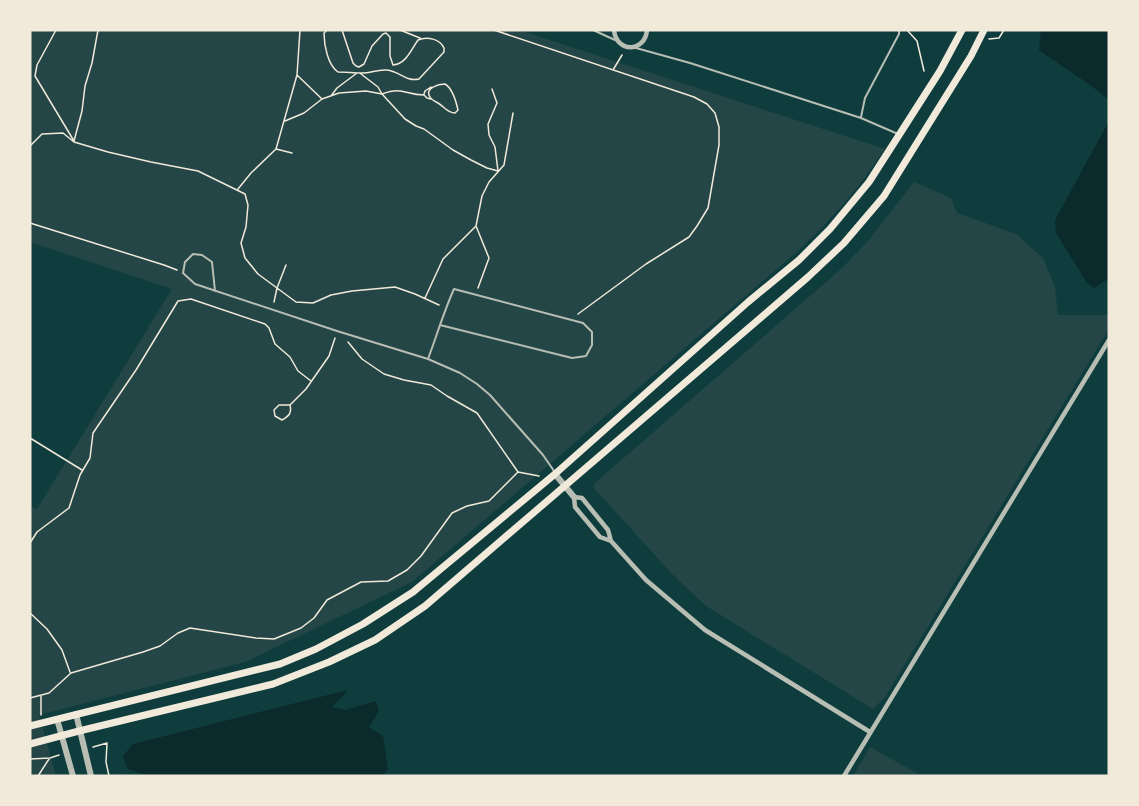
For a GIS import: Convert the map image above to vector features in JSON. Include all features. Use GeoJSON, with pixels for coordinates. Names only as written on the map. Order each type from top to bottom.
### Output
{"type":"FeatureCollection","features":[{"type":"Feature","properties":{"kind":"main road"},"geometry":{"type":"LineString","coordinates":[[30,726],[280,664],[316,649],[363,624],[413,592],[553,476],[748,302],[799,260],[830,229],[868,182],[900,135],[940,71],[962,30]]}},
{"type":"Feature","properties":{"kind":"main road"},"geometry":{"type":"LineString","coordinates":[[30,744],[273,684],[329,662],[375,640],[425,606],[808,277],[844,243],[884,196],[971,56],[984,30]]}},
{"type":"Feature","properties":{"kind":"street"},"geometry":{"type":"LineString","coordinates":[[614,30],[617,41],[624,46],[634,47],[644,41],[647,30]]}},
{"type":"Feature","properties":{"kind":"street"},"geometry":{"type":"LineString","coordinates":[[844,776],[1109,340]]}},
{"type":"Feature","properties":{"kind":"street"},"geometry":{"type":"LineString","coordinates":[[553,476],[574,497],[575,507],[600,537],[611,542],[646,580],[705,630],[870,732]]}},
{"type":"Feature","properties":{"kind":"street"},"geometry":{"type":"LineString","coordinates":[[574,497],[582,498],[608,530],[611,542]]}},
{"type":"Feature","properties":{"kind":"street"},"geometry":{"type":"LineString","coordinates":[[76,714],[92,776]]}},
{"type":"Feature","properties":{"kind":"street"},"geometry":{"type":"LineString","coordinates":[[57,719],[73,776]]}},
{"type":"Feature","properties":{"kind":"lane"},"geometry":{"type":"LineString","coordinates":[[593,30],[617,41]]}},
{"type":"Feature","properties":{"kind":"lane"},"geometry":{"type":"LineString","coordinates":[[861,118],[865,98],[899,30]]}},
{"type":"Feature","properties":{"kind":"lane"},"geometry":{"type":"LineString","coordinates":[[634,47],[861,118],[900,135]]}},
{"type":"Feature","properties":{"kind":"lane"},"geometry":{"type":"LineString","coordinates":[[215,291],[212,262],[202,255],[193,255],[185,262],[183,273],[195,284],[215,291],[272,309],[337,331],[428,359],[460,373],[490,395],[543,455],[553,476]]}},
{"type":"Feature","properties":{"kind":"lane"},"geometry":{"type":"LineString","coordinates":[[428,359],[446,307],[454,289],[584,323],[592,332],[592,345],[586,356],[572,358],[440,325]]}},
{"type":"Feature","properties":{"kind":"path"},"geometry":{"type":"LineString","coordinates":[[56,30],[37,64],[35,75],[74,142]]}},
{"type":"Feature","properties":{"kind":"path"},"geometry":{"type":"LineString","coordinates":[[74,142],[98,30]]}},
{"type":"Feature","properties":{"kind":"path"},"geometry":{"type":"LineString","coordinates":[[237,189],[276,149],[297,75],[300,30]]}},
{"type":"Feature","properties":{"kind":"path"},"geometry":{"type":"LineString","coordinates":[[327,30],[324,33],[324,40],[334,69],[338,72],[359,73],[378,87],[410,123],[424,129],[471,160],[498,171]]}},
{"type":"Feature","properties":{"kind":"path"},"geometry":{"type":"LineString","coordinates":[[342,30],[353,63],[359,67]]}},
{"type":"Feature","properties":{"kind":"path"},"geometry":{"type":"LineString","coordinates":[[331,96],[338,87],[354,74],[359,73],[393,71],[406,79],[418,79],[444,52],[440,42],[400,30]]}},
{"type":"Feature","properties":{"kind":"path"},"geometry":{"type":"LineString","coordinates":[[494,30],[694,96],[708,104],[714,112],[719,127],[719,145],[708,208],[697,226],[688,237],[646,264],[570,320]]}},
{"type":"Feature","properties":{"kind":"path"},"geometry":{"type":"LineString","coordinates":[[907,30],[917,41],[924,71]]}},
{"type":"Feature","properties":{"kind":"path"},"geometry":{"type":"LineString","coordinates":[[999,38],[1004,30]]}},
{"type":"Feature","properties":{"kind":"path"},"geometry":{"type":"LineString","coordinates":[[359,67],[364,64],[378,37],[386,32],[390,37],[393,71]]}},
{"type":"Feature","properties":{"kind":"path"},"geometry":{"type":"LineString","coordinates":[[394,65],[402,62],[421,38]]}},
{"type":"Feature","properties":{"kind":"path"},"geometry":{"type":"LineString","coordinates":[[613,70],[622,55]]}},
{"type":"Feature","properties":{"kind":"path"},"geometry":{"type":"LineString","coordinates":[[359,67],[359,73]]}},
{"type":"Feature","properties":{"kind":"path"},"geometry":{"type":"LineString","coordinates":[[297,75],[322,99]]}},
{"type":"Feature","properties":{"kind":"path"},"geometry":{"type":"LineString","coordinates":[[285,121],[304,113],[322,99],[339,93],[366,91],[382,94],[392,90],[402,90],[414,95],[424,95],[451,113],[458,110],[448,85],[434,86],[425,90],[424,95]]}},
{"type":"Feature","properties":{"kind":"path"},"geometry":{"type":"LineString","coordinates":[[430,99],[429,91],[434,86]]}},
{"type":"Feature","properties":{"kind":"path"},"geometry":{"type":"LineString","coordinates":[[492,89],[497,103],[488,124],[489,135],[495,147],[498,171]]}},
{"type":"Feature","properties":{"kind":"path"},"geometry":{"type":"LineString","coordinates":[[476,294],[489,258],[476,226],[482,196],[489,182],[504,165],[513,112]]}},
{"type":"Feature","properties":{"kind":"path"},"geometry":{"type":"LineString","coordinates":[[30,146],[42,134],[63,134],[74,142],[108,152],[198,171],[237,189],[245,194],[248,205],[246,227],[241,243],[245,258],[258,274],[296,302],[313,303],[331,295],[395,287],[446,307]]}},
{"type":"Feature","properties":{"kind":"path"},"geometry":{"type":"LineString","coordinates":[[276,149],[292,153]]}},
{"type":"Feature","properties":{"kind":"path"},"geometry":{"type":"LineString","coordinates":[[30,223],[183,273]]}},
{"type":"Feature","properties":{"kind":"path"},"geometry":{"type":"LineString","coordinates":[[425,298],[443,259],[476,226]]}},
{"type":"Feature","properties":{"kind":"path"},"geometry":{"type":"LineString","coordinates":[[272,309],[286,265]]}},
{"type":"Feature","properties":{"kind":"path"},"geometry":{"type":"LineString","coordinates":[[30,543],[37,532],[69,508],[83,470],[90,458],[93,433],[136,370],[178,301],[191,299],[265,324],[275,344],[290,357],[298,371],[311,381]]}},
{"type":"Feature","properties":{"kind":"path"},"geometry":{"type":"LineString","coordinates":[[290,405],[289,416],[282,420],[275,416],[274,410],[279,405],[290,405],[311,381],[329,356],[337,331],[363,359],[384,374],[431,385],[477,413],[518,471],[553,476]]}},
{"type":"Feature","properties":{"kind":"path"},"geometry":{"type":"LineString","coordinates":[[30,438],[83,470]]}},
{"type":"Feature","properties":{"kind":"path"},"geometry":{"type":"LineString","coordinates":[[30,698],[49,693],[71,673],[160,646],[178,633],[190,628],[274,639],[301,628],[314,618],[327,600],[361,582],[388,581],[407,570],[421,556],[452,513],[467,506],[489,501],[518,471]]}},
{"type":"Feature","properties":{"kind":"path"},"geometry":{"type":"LineString","coordinates":[[30,613],[47,629],[62,650],[71,673]]}},
{"type":"Feature","properties":{"kind":"path"},"geometry":{"type":"LineString","coordinates":[[40,695],[42,723]]}},
{"type":"Feature","properties":{"kind":"path"},"geometry":{"type":"LineString","coordinates":[[104,744],[107,743],[106,762],[109,776]]}},
{"type":"Feature","properties":{"kind":"path"},"geometry":{"type":"LineString","coordinates":[[30,759],[51,758],[38,776]]}},
{"type":"Feature","properties":{"kind":"shaded area"},"geometry":{"type":"Polygon","coordinates":[[[30,30],[519,30],[885,149],[845,202],[799,250],[412,582],[245,662],[39,715],[56,776],[30,776],[30,506],[37,509],[172,289],[30,242],[30,30]]]}},
{"type":"Feature","properties":{"kind":"shaded area"},"geometry":{"type":"Polygon","coordinates":[[[1041,30],[1109,30],[1109,100],[1039,50],[1041,30]]]}},
{"type":"Feature","properties":{"kind":"shaded area"},"geometry":{"type":"Polygon","coordinates":[[[1109,121],[1109,276],[1107,280],[1094,288],[1087,283],[1056,233],[1055,220],[1109,121]]]}},
{"type":"Feature","properties":{"kind":"shaded area"},"geometry":{"type":"Polygon","coordinates":[[[914,182],[951,198],[957,213],[1016,234],[1043,258],[1055,287],[1058,315],[1109,315],[1109,329],[885,697],[873,709],[706,606],[672,574],[594,488],[595,483],[842,268],[868,241],[914,182]]]}},
{"type":"Feature","properties":{"kind":"shaded area"},"geometry":{"type":"Polygon","coordinates":[[[348,690],[332,707],[345,710],[376,701],[379,711],[369,727],[383,736],[388,769],[381,776],[146,776],[128,769],[123,756],[133,744],[348,690]]]}},
{"type":"Feature","properties":{"kind":"shaded area"},"geometry":{"type":"Polygon","coordinates":[[[870,747],[922,776],[853,776],[870,747]]]}}]}
